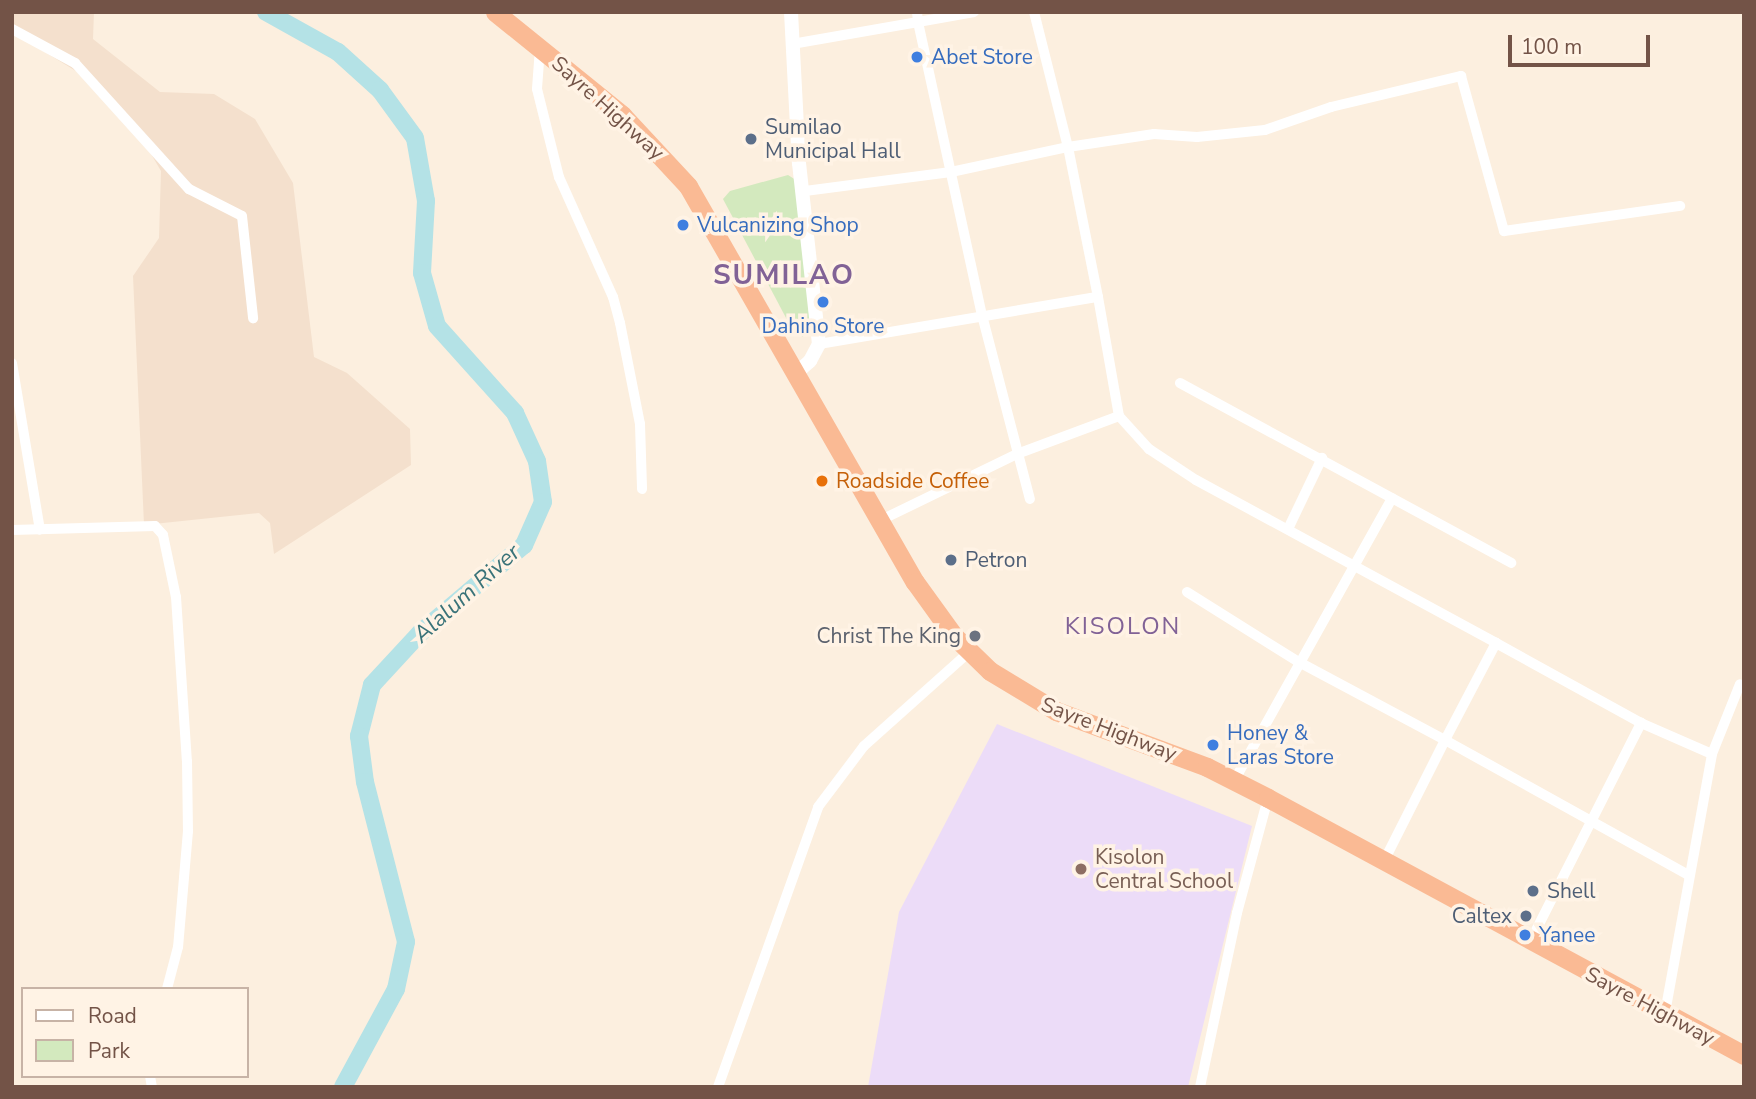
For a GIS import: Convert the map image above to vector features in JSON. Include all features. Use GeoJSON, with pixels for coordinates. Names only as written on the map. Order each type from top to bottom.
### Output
{"type":"FeatureCollection","features":[{"type":"Feature","properties":{"kind":"highway","name":"Sayre Highway"},"geometry":{"type":"LineString","coordinates":[[495,12],[631,124],[681,176],[933,611],[969,652],[1013,688],[1056,711],[1234,781],[1743,1054]]}},
{"type":"Feature","properties":{"kind":"street"},"geometry":{"type":"LineString","coordinates":[[791,12],[799,163],[805,191],[818,344],[810,361],[796,373]]}},
{"type":"Feature","properties":{"kind":"street"},"geometry":{"type":"LineString","coordinates":[[792,44],[917,17],[974,12]]}},
{"type":"Feature","properties":{"kind":"street"},"geometry":{"type":"LineString","coordinates":[[1034,12],[1068,147],[1119,416],[1164,460],[1351,566],[1641,723],[1712,754]]}},
{"type":"Feature","properties":{"kind":"street"},"geometry":{"type":"LineString","coordinates":[[917,17],[983,319],[1030,499]]}},
{"type":"Feature","properties":{"kind":"street"},"geometry":{"type":"LineString","coordinates":[[12,29],[75,63],[189,189],[242,216],[253,318]]}},
{"type":"Feature","properties":{"kind":"street"},"geometry":{"type":"LineString","coordinates":[[540,48],[537,89],[546,133],[580,231],[613,296],[631,370],[644,458],[642,489]]}},
{"type":"Feature","properties":{"kind":"street"},"geometry":{"type":"LineString","coordinates":[[805,191],[951,172],[1068,147],[1154,134],[1197,137],[1265,130],[1331,107],[1461,76],[1504,231],[1680,206]]}},
{"type":"Feature","properties":{"kind":"street"},"geometry":{"type":"LineString","coordinates":[[818,344],[1098,298]]}},
{"type":"Feature","properties":{"kind":"street"},"geometry":{"type":"LineString","coordinates":[[12,363],[40,530]]}},
{"type":"Feature","properties":{"kind":"street"},"geometry":{"type":"LineString","coordinates":[[1180,383],[1322,457],[1511,563]]}},
{"type":"Feature","properties":{"kind":"street"},"geometry":{"type":"LineString","coordinates":[[879,520],[1017,454],[1119,416]]}},
{"type":"Feature","properties":{"kind":"street"},"geometry":{"type":"LineString","coordinates":[[1288,529],[1322,457]]}},
{"type":"Feature","properties":{"kind":"street"},"geometry":{"type":"LineString","coordinates":[[1234,781],[1297,661],[1392,498]]}},
{"type":"Feature","properties":{"kind":"street"},"geometry":{"type":"LineString","coordinates":[[12,530],[155,526],[163,535],[176,597],[188,775],[188,831],[177,947],[167,987]]}},
{"type":"Feature","properties":{"kind":"street"},"geometry":{"type":"LineString","coordinates":[[1186,592],[1297,661],[1688,874]]}},
{"type":"Feature","properties":{"kind":"street"},"geometry":{"type":"LineString","coordinates":[[1384,861],[1496,643]]}},
{"type":"Feature","properties":{"kind":"street"},"geometry":{"type":"LineString","coordinates":[[718,1087],[818,807],[864,746],[969,652]]}},
{"type":"Feature","properties":{"kind":"street"},"geometry":{"type":"LineString","coordinates":[[1665,1013],[1688,874],[1712,754],[1740,684]]}},
{"type":"Feature","properties":{"kind":"street"},"geometry":{"type":"LineString","coordinates":[[1530,942],[1641,723]]}},
{"type":"Feature","properties":{"kind":"street"},"geometry":{"type":"LineString","coordinates":[[1200,1087],[1237,913],[1268,798]]}},
{"type":"Feature","properties":{"kind":"shaded area"},"geometry":{"type":"Polygon","coordinates":[[[12,12],[94,12],[93,39],[160,92],[214,94],[255,119],[293,183],[314,357],[347,373],[410,429],[411,465],[274,554],[270,523],[259,513],[144,525],[133,276],[159,238],[161,171],[141,137],[84,76],[12,32],[12,12]]]}},
{"type":"Feature","properties":{"kind":"shaded area","name":"Kisolon Central School"},"geometry":{"type":"Polygon","coordinates":[[[997,724],[1252,826],[1188,1087],[868,1087],[899,912],[997,724]]]}},
{"type":"Feature","properties":{"kind":"green space"},"geometry":{"type":"Polygon","coordinates":[[[788,175],[799,182],[810,327],[803,337],[794,333],[723,199],[730,191],[788,175]]]}},
{"type":"Feature","properties":{"kind":"waterway","name":"Alalum River"},"geometry":{"type":"LineString","coordinates":[[266,12],[338,52],[380,90],[415,138],[426,201],[422,273],[437,326],[515,413],[537,461],[543,502],[524,545],[420,633],[372,685],[359,736],[365,782],[406,942],[396,989],[343,1087]]}},
{"type":"Feature","properties":{"kind":"place","name":"Abet Store"},"geometry":{"type":"Point","coordinates":[917,57]}},
{"type":"Feature","properties":{"kind":"place","name":"Sumilao Municipal Hall"},"geometry":{"type":"Point","coordinates":[751,139]}},
{"type":"Feature","properties":{"kind":"place","name":"Vulcanizing Shop"},"geometry":{"type":"Point","coordinates":[683,225]}},
{"type":"Feature","properties":{"kind":"place","name":"Dahino Store"},"geometry":{"type":"Point","coordinates":[823,302]}},
{"type":"Feature","properties":{"kind":"place","name":"Roadside Coffee"},"geometry":{"type":"Point","coordinates":[822,481]}},
{"type":"Feature","properties":{"kind":"place","name":"Petron"},"geometry":{"type":"Point","coordinates":[951,560]}},
{"type":"Feature","properties":{"kind":"place","name":"Christ The King"},"geometry":{"type":"Point","coordinates":[975,636]}},
{"type":"Feature","properties":{"kind":"place","name":"Honey & Laras Store"},"geometry":{"type":"Point","coordinates":[1213,745]}},
{"type":"Feature","properties":{"kind":"place","name":"Kisolon Central School"},"geometry":{"type":"Point","coordinates":[1081,869]}},
{"type":"Feature","properties":{"kind":"place","name":"Shell"},"geometry":{"type":"Point","coordinates":[1533,891]}},
{"type":"Feature","properties":{"kind":"place","name":"Caltex"},"geometry":{"type":"Point","coordinates":[1526,916]}},
{"type":"Feature","properties":{"kind":"place","name":"Yanee"},"geometry":{"type":"Point","coordinates":[1525,935]}},
{"type":"Feature","properties":{"kind":"district","name":"SUMILAO"},"geometry":{"type":"Point","coordinates":[784,275]}},
{"type":"Feature","properties":{"kind":"district","name":"KISOLON"},"geometry":{"type":"Point","coordinates":[1123,627]}}]}
